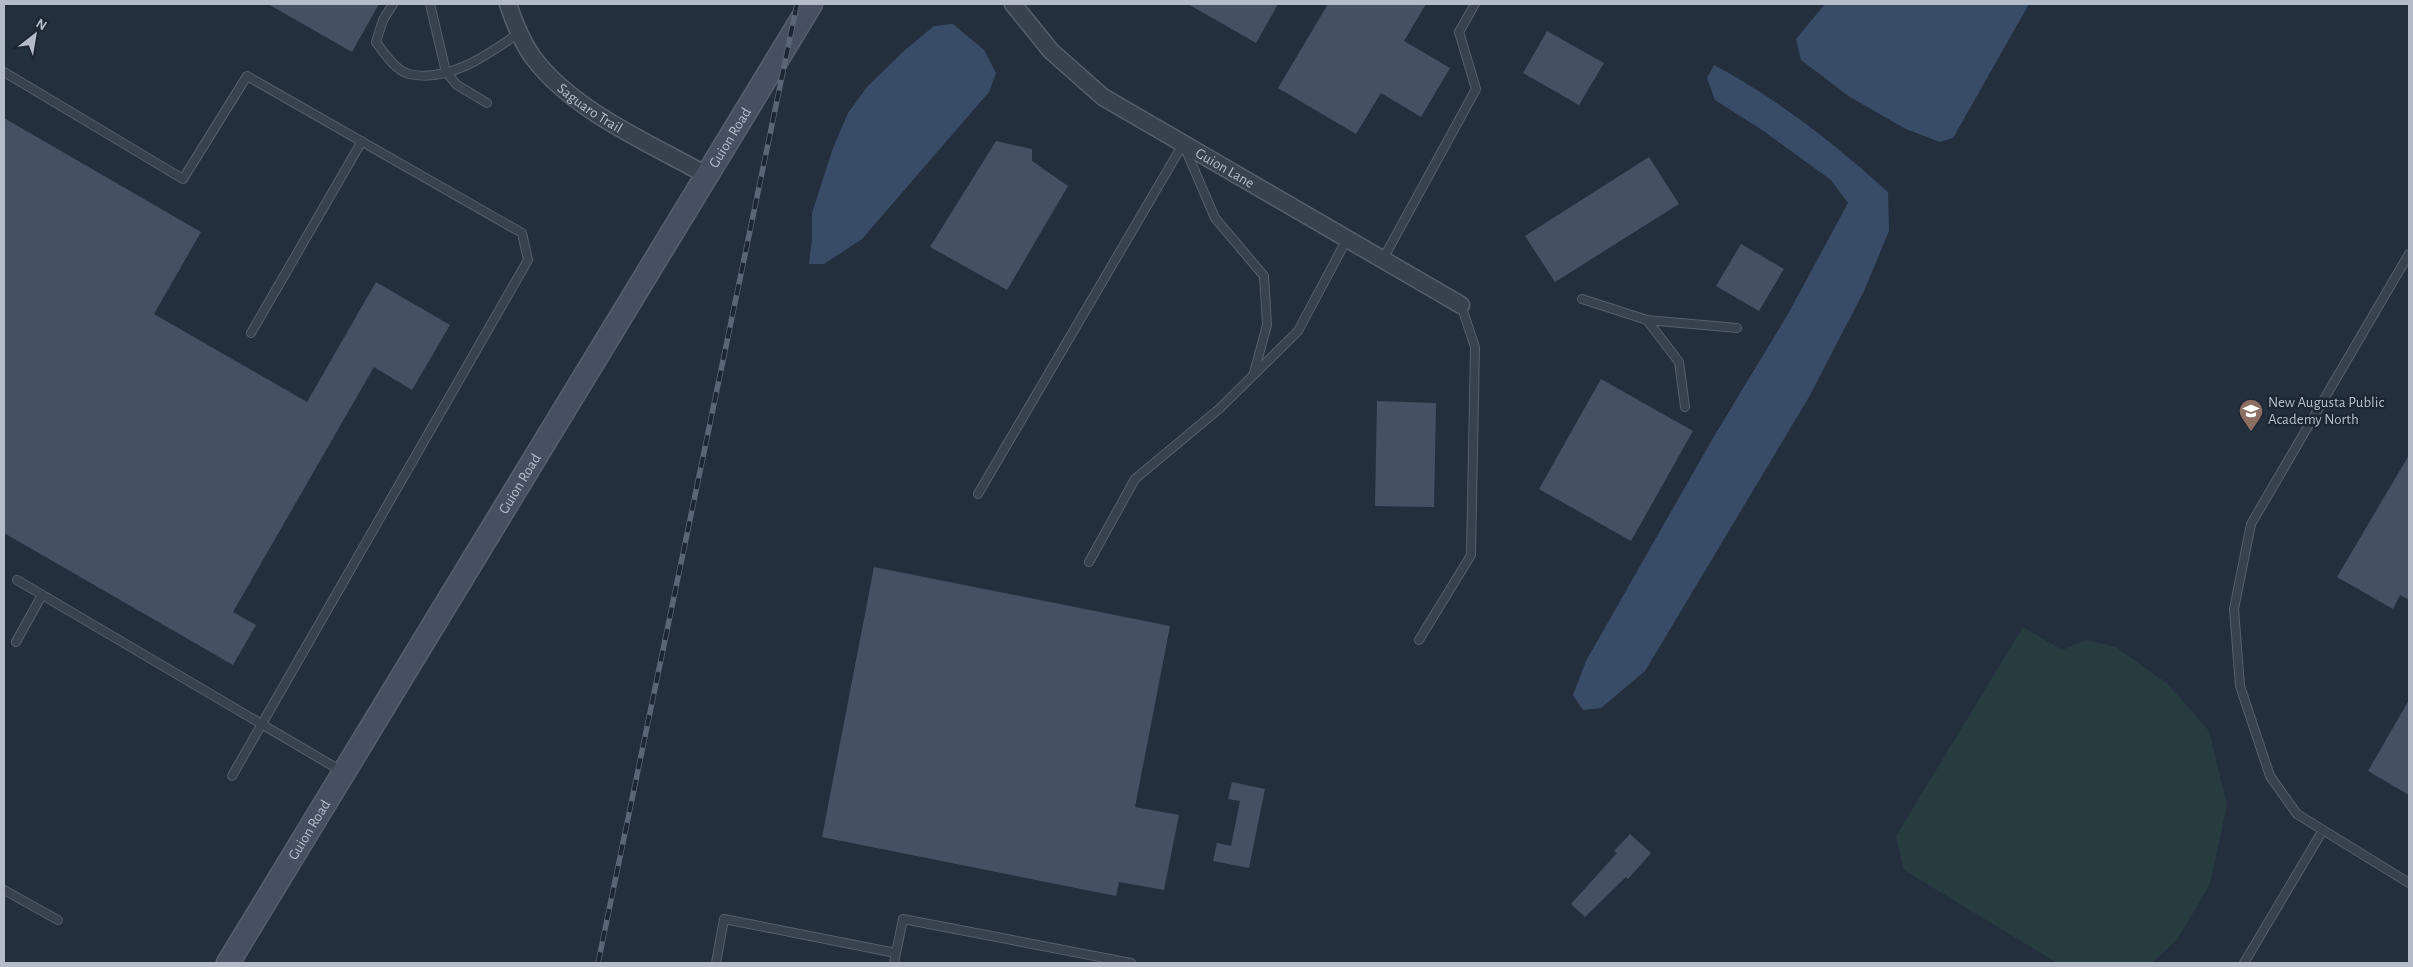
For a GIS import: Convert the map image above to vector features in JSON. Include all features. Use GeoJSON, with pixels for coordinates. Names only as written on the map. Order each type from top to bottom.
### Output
{"type":"FeatureCollection","features":[{"type":"Feature","properties":{"kind":"street","name":"Saguaro Trail"},"geometry":{"type":"LineString","coordinates":[[508,4],[519,33],[532,55],[554,81],[580,104],[708,176]]}},
{"type":"Feature","properties":{"kind":"street","name":"Guion Road"},"geometry":{"type":"LineString","coordinates":[[228,963],[811,4]]}},
{"type":"Feature","properties":{"kind":"street","name":"Guion Lane"},"geometry":{"type":"LineString","coordinates":[[1013,4],[1052,51],[1084,82],[1103,97],[1461,305]]}},
{"type":"Feature","properties":{"kind":"lane"},"geometry":{"type":"LineString","coordinates":[[393,4],[383,20],[376,42],[388,58],[408,74],[432,75],[467,65],[519,33]]}},
{"type":"Feature","properties":{"kind":"lane"},"geometry":{"type":"LineString","coordinates":[[430,4],[446,72],[457,84],[487,103]]}},
{"type":"Feature","properties":{"kind":"lane"},"geometry":{"type":"LineString","coordinates":[[1383,259],[1476,89],[1459,32],[1475,4]]}},
{"type":"Feature","properties":{"kind":"lane"},"geometry":{"type":"LineString","coordinates":[[4,72],[183,179],[247,76],[522,233],[528,260],[232,776]]}},
{"type":"Feature","properties":{"kind":"lane"},"geometry":{"type":"LineString","coordinates":[[251,333],[362,141]]}},
{"type":"Feature","properties":{"kind":"lane"},"geometry":{"type":"LineString","coordinates":[[1183,144],[1215,218],[1264,276],[1267,325],[1253,375]]}},
{"type":"Feature","properties":{"kind":"lane"},"geometry":{"type":"LineString","coordinates":[[978,494],[1183,144]]}},
{"type":"Feature","properties":{"kind":"lane"},"geometry":{"type":"LineString","coordinates":[[1089,562],[1135,479],[1219,410],[1298,331],[1347,239]]}},
{"type":"Feature","properties":{"kind":"lane"},"geometry":{"type":"LineString","coordinates":[[2409,254],[2251,524],[2234,609],[2240,686],[2270,776],[2297,814],[2409,883]]}},
{"type":"Feature","properties":{"kind":"lane"},"geometry":{"type":"LineString","coordinates":[[1582,299],[1647,320],[1737,328]]}},
{"type":"Feature","properties":{"kind":"lane"},"geometry":{"type":"LineString","coordinates":[[1419,640],[1471,555],[1475,347],[1461,305]]}},
{"type":"Feature","properties":{"kind":"lane"},"geometry":{"type":"LineString","coordinates":[[1647,320],[1680,362],[1685,407]]}},
{"type":"Feature","properties":{"kind":"lane"},"geometry":{"type":"LineString","coordinates":[[17,580],[344,773]]}},
{"type":"Feature","properties":{"kind":"lane"},"geometry":{"type":"LineString","coordinates":[[16,642],[42,595]]}},
{"type":"Feature","properties":{"kind":"lane"},"geometry":{"type":"LineString","coordinates":[[2244,963],[2323,830]]}},
{"type":"Feature","properties":{"kind":"lane"},"geometry":{"type":"LineString","coordinates":[[4,890],[58,920]]}},
{"type":"Feature","properties":{"kind":"lane"},"geometry":{"type":"LineString","coordinates":[[716,963],[724,919],[896,953]]}},
{"type":"Feature","properties":{"kind":"lane"},"geometry":{"type":"LineString","coordinates":[[894,963],[903,919],[1132,963]]}},
{"type":"Feature","properties":{"kind":"green space"},"geometry":{"type":"Polygon","coordinates":[[[2023,627],[2062,650],[2086,640],[2116,647],[2168,684],[2209,731],[2227,805],[2210,884],[2177,940],[2152,963],[2057,963],[1904,870],[1896,836],[2023,627]]]}},
{"type":"Feature","properties":{"kind":"water"},"geometry":{"type":"Polygon","coordinates":[[[1825,4],[2029,4],[1953,138],[1940,142],[1906,129],[1850,97],[1801,60],[1796,39],[1825,4]]]}},
{"type":"Feature","properties":{"kind":"water"},"geometry":{"type":"Polygon","coordinates":[[[953,24],[984,50],[996,73],[989,92],[862,239],[824,264],[809,264],[812,239],[812,213],[833,148],[848,113],[867,87],[905,50],[934,26],[953,24]]]}},
{"type":"Feature","properties":{"kind":"water"},"geometry":{"type":"Polygon","coordinates":[[[1714,65],[1761,92],[1805,123],[1888,192],[1889,231],[1864,291],[1809,397],[1645,671],[1601,708],[1583,710],[1573,695],[1586,661],[1713,438],[1788,314],[1848,203],[1831,180],[1762,130],[1715,100],[1707,78],[1714,65]]]}},
{"type":"Feature","properties":{"kind":"building"},"geometry":{"type":"Polygon","coordinates":[[[268,4],[379,4],[352,52],[268,4]]]}},
{"type":"Feature","properties":{"kind":"building"},"geometry":{"type":"Polygon","coordinates":[[[1188,4],[1278,4],[1256,43],[1188,4]]]}},
{"type":"Feature","properties":{"kind":"building"},"geometry":{"type":"Polygon","coordinates":[[[1328,4],[1426,4],[1404,41],[1450,68],[1421,117],[1381,93],[1356,134],[1278,88],[1328,4]]]}},
{"type":"Feature","properties":{"kind":"building"},"geometry":{"type":"Polygon","coordinates":[[[1547,31],[1604,63],[1579,105],[1523,73],[1547,31]]]}},
{"type":"Feature","properties":{"kind":"building"},"geometry":{"type":"Polygon","coordinates":[[[4,118],[201,232],[154,314],[307,402],[376,282],[450,325],[412,390],[374,367],[233,612],[256,625],[233,665],[4,533],[4,118]]]}},
{"type":"Feature","properties":{"kind":"building"},"geometry":{"type":"Polygon","coordinates":[[[996,141],[1032,149],[1032,161],[1068,186],[1007,290],[930,247],[996,141]]]}},
{"type":"Feature","properties":{"kind":"building"},"geometry":{"type":"Polygon","coordinates":[[[1649,157],[1679,204],[1555,282],[1525,236],[1649,157]]]}},
{"type":"Feature","properties":{"kind":"building"},"geometry":{"type":"Polygon","coordinates":[[[1741,244],[1784,269],[1759,311],[1716,286],[1741,244]]]}},
{"type":"Feature","properties":{"kind":"building"},"geometry":{"type":"Polygon","coordinates":[[[1601,379],[1693,431],[1631,541],[1539,489],[1601,379]]]}},
{"type":"Feature","properties":{"kind":"building"},"geometry":{"type":"Polygon","coordinates":[[[1377,401],[1436,403],[1434,507],[1375,506],[1377,401]]]}},
{"type":"Feature","properties":{"kind":"building"},"geometry":{"type":"Polygon","coordinates":[[[2409,455],[2409,600],[2400,595],[2393,609],[2337,577],[2409,455]]]}},
{"type":"Feature","properties":{"kind":"building"},"geometry":{"type":"Polygon","coordinates":[[[874,567],[1170,626],[1135,807],[1179,815],[1164,890],[1119,882],[1116,896],[822,837],[874,567]]]}},
{"type":"Feature","properties":{"kind":"building"},"geometry":{"type":"Polygon","coordinates":[[[2409,700],[2409,795],[2368,771],[2409,700]]]}},
{"type":"Feature","properties":{"kind":"building"},"geometry":{"type":"Polygon","coordinates":[[[1232,782],[1265,789],[1249,868],[1213,861],[1217,843],[1231,846],[1240,801],[1228,799],[1232,782]]]}},
{"type":"Feature","properties":{"kind":"building"},"geometry":{"type":"Polygon","coordinates":[[[1630,834],[1651,853],[1628,879],[1626,877],[1585,917],[1571,904],[1617,853],[1614,851],[1630,834]]]}},
{"type":"Feature","properties":{"kind":"railway"},"geometry":{"type":"LineString","coordinates":[[598,963],[797,4]]}},
{"type":"Feature","properties":{"kind":"place","name":"New Augusta Public Academy North"},"geometry":{"type":"Point","coordinates":[2251,432]}}]}
